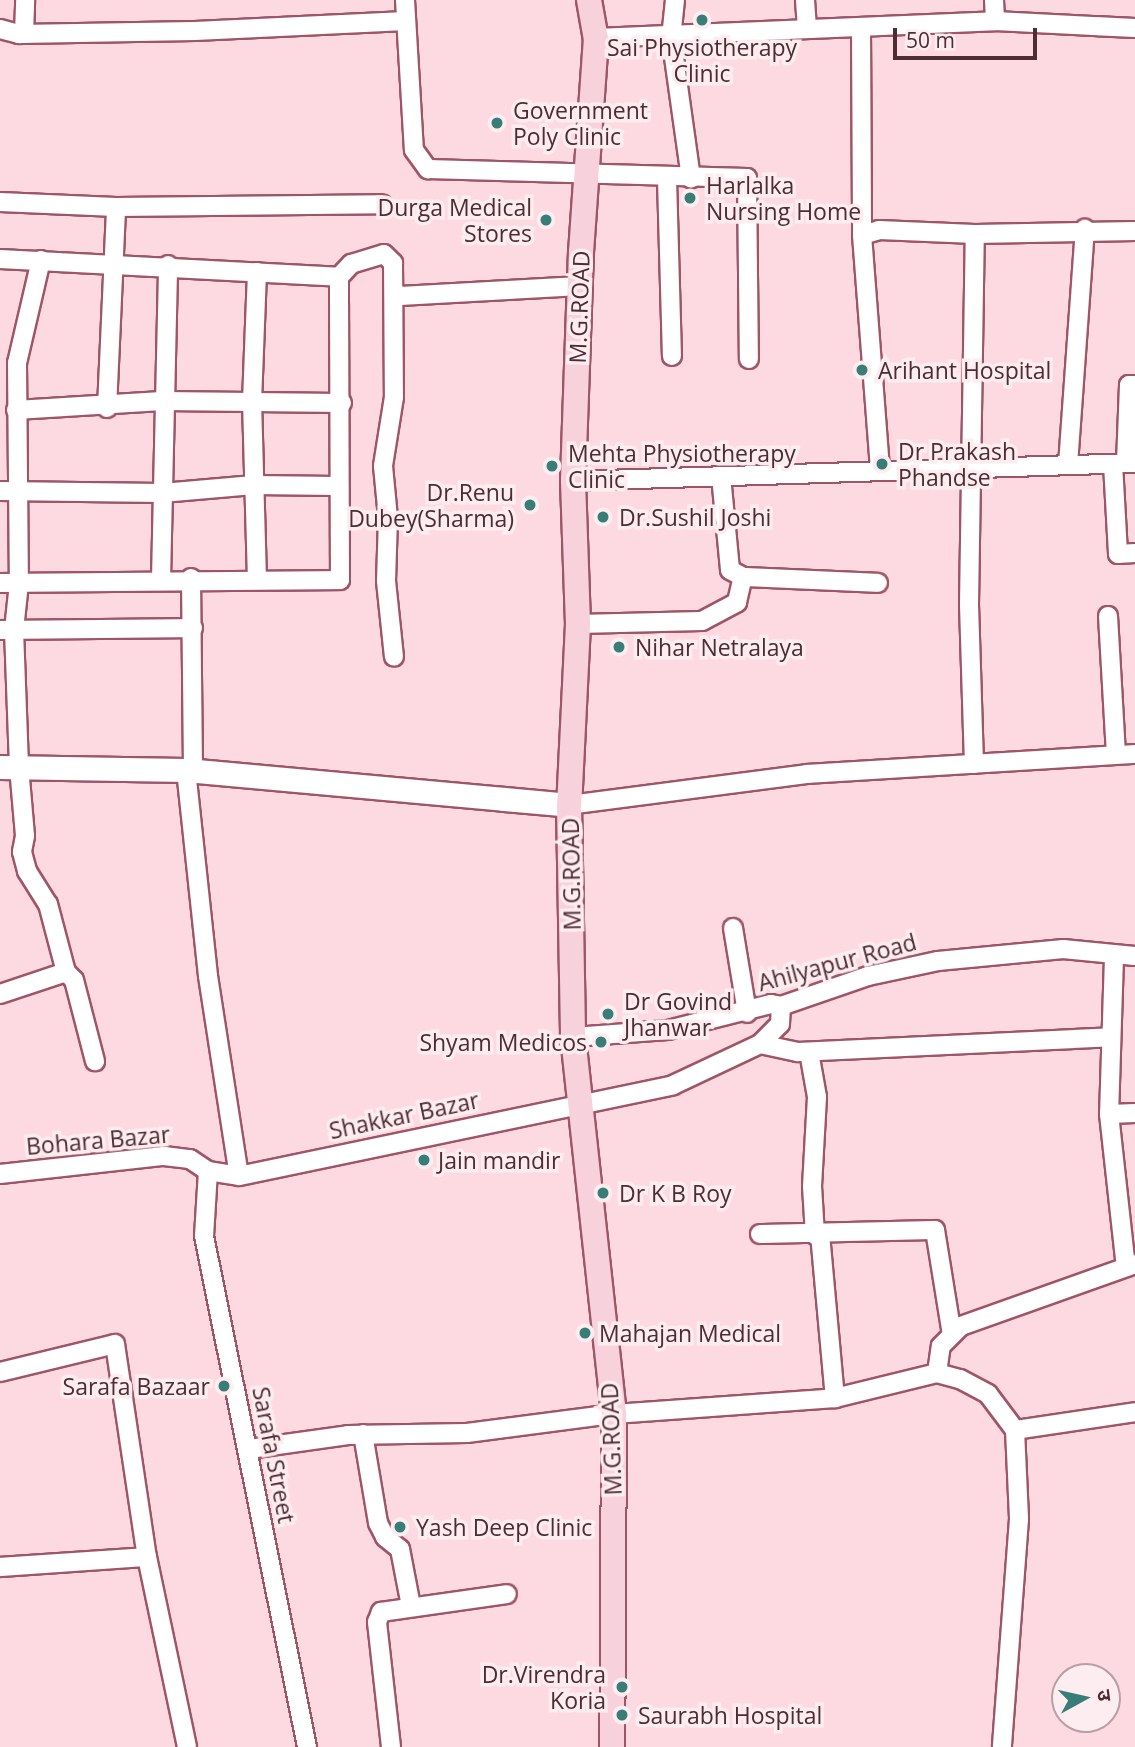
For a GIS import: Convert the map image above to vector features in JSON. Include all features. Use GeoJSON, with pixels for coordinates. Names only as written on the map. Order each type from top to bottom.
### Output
{"type":"FeatureCollection","features":[{"type":"Feature","properties":{"kind":"main road","name":"M.G.ROAD"},"geometry":{"type":"LineString","coordinates":[[589,0],[596,37],[580,286],[573,481],[579,624],[569,805],[573,1037],[614,1414],[612,1747]]}},
{"type":"Feature","properties":{"kind":"street"},"geometry":{"type":"LineString","coordinates":[[24,34],[25,0]]}},
{"type":"Feature","properties":{"kind":"street"},"geometry":{"type":"LineString","coordinates":[[405,0],[414,150],[428,169],[589,172],[667,179],[747,178],[749,359]]}},
{"type":"Feature","properties":{"kind":"street"},"geometry":{"type":"LineString","coordinates":[[675,0],[671,36],[691,179]]}},
{"type":"Feature","properties":{"kind":"street"},"geometry":{"type":"LineString","coordinates":[[805,0],[807,26]]}},
{"type":"Feature","properties":{"kind":"street"},"geometry":{"type":"LineString","coordinates":[[994,0],[995,21]]}},
{"type":"Feature","properties":{"kind":"street"},"geometry":{"type":"LineString","coordinates":[[0,29],[24,34],[406,21]]}},
{"type":"Feature","properties":{"kind":"street"},"geometry":{"type":"LineString","coordinates":[[596,37],[671,36],[807,26],[861,29],[995,21],[1135,28]]}},
{"type":"Feature","properties":{"kind":"street"},"geometry":{"type":"LineString","coordinates":[[861,29],[862,235],[880,468]]}},
{"type":"Feature","properties":{"kind":"street"},"geometry":{"type":"LineString","coordinates":[[667,179],[672,356]]}},
{"type":"Feature","properties":{"kind":"street"},"geometry":{"type":"LineString","coordinates":[[0,202],[116,207],[382,204]]}},
{"type":"Feature","properties":{"kind":"street"},"geometry":{"type":"LineString","coordinates":[[107,408],[116,207]]}},
{"type":"Feature","properties":{"kind":"street"},"geometry":{"type":"LineString","coordinates":[[862,235],[879,230],[975,234],[1085,229],[1135,231]]}},
{"type":"Feature","properties":{"kind":"street"},"geometry":{"type":"LineString","coordinates":[[1068,465],[1085,229]]}},
{"type":"Feature","properties":{"kind":"street"},"geometry":{"type":"LineString","coordinates":[[974,764],[969,604],[975,234]]}},
{"type":"Feature","properties":{"kind":"street"},"geometry":{"type":"LineString","coordinates":[[0,583],[191,578],[257,578],[293,583],[340,580],[337,486],[342,403],[339,276],[351,264],[384,254],[393,263],[395,292],[394,397],[383,466],[388,519],[386,581],[394,657]]}},
{"type":"Feature","properties":{"kind":"street"},"geometry":{"type":"LineString","coordinates":[[0,258],[113,267],[168,265],[339,276]]}},
{"type":"Feature","properties":{"kind":"street"},"geometry":{"type":"LineString","coordinates":[[41,260],[9,363],[16,410],[9,491],[19,583],[7,630],[9,767],[27,871],[48,905],[66,972],[74,980],[95,1060]]}},
{"type":"Feature","properties":{"kind":"street"},"geometry":{"type":"LineString","coordinates":[[161,579],[162,401],[168,265]]}},
{"type":"Feature","properties":{"kind":"street"},"geometry":{"type":"LineString","coordinates":[[257,272],[251,401],[257,578]]}},
{"type":"Feature","properties":{"kind":"street"},"geometry":{"type":"LineString","coordinates":[[395,292],[400,296],[580,286]]}},
{"type":"Feature","properties":{"kind":"street"},"geometry":{"type":"LineString","coordinates":[[1135,385],[1129,385],[1118,554],[1135,554]]}},
{"type":"Feature","properties":{"kind":"street"},"geometry":{"type":"LineString","coordinates":[[16,410],[107,408],[162,401],[342,403]]}},
{"type":"Feature","properties":{"kind":"street"},"geometry":{"type":"LineString","coordinates":[[573,481],[971,465],[1125,463]]}},
{"type":"Feature","properties":{"kind":"street"},"geometry":{"type":"LineString","coordinates":[[721,476],[726,565],[743,577],[878,583]]}},
{"type":"Feature","properties":{"kind":"street"},"geometry":{"type":"LineString","coordinates":[[9,491],[162,493],[254,485],[337,486]]}},
{"type":"Feature","properties":{"kind":"street"},"geometry":{"type":"LineString","coordinates":[[579,624],[702,621],[737,602],[743,577]]}},
{"type":"Feature","properties":{"kind":"street"},"geometry":{"type":"LineString","coordinates":[[191,578],[193,628],[189,770],[208,976],[239,1176]]}},
{"type":"Feature","properties":{"kind":"street"},"geometry":{"type":"LineString","coordinates":[[1108,616],[1116,754]]}},
{"type":"Feature","properties":{"kind":"street"},"geometry":{"type":"LineString","coordinates":[[7,630],[193,628]]}},
{"type":"Feature","properties":{"kind":"street"},"geometry":{"type":"LineString","coordinates":[[9,767],[189,770],[569,805],[807,774],[1135,754]]}},
{"type":"Feature","properties":{"kind":"street"},"geometry":{"type":"LineString","coordinates":[[733,928],[747,1013]]}},
{"type":"Feature","properties":{"kind":"street","name":"Ahilyapur Road"},"geometry":{"type":"LineString","coordinates":[[573,1037],[668,1030],[781,1006],[868,976],[938,961],[1063,949],[1114,957],[1135,956]]}},
{"type":"Feature","properties":{"kind":"street"},"geometry":{"type":"LineString","coordinates":[[937,1373],[941,1346],[961,1326],[1130,1265],[1109,1114],[1114,957]]}},
{"type":"Feature","properties":{"kind":"street"},"geometry":{"type":"LineString","coordinates":[[0,994],[66,972]]}},
{"type":"Feature","properties":{"kind":"street"},"geometry":{"type":"LineString","coordinates":[[781,1006],[780,1024],[760,1044],[785,1052],[1111,1037]]}},
{"type":"Feature","properties":{"kind":"street","name":"Shakkar Bazar"},"geometry":{"type":"LineString","coordinates":[[239,1176],[580,1102],[673,1085],[760,1044]]}},
{"type":"Feature","properties":{"kind":"street"},"geometry":{"type":"LineString","coordinates":[[809,1052],[817,1097],[812,1185],[835,1398]]}},
{"type":"Feature","properties":{"kind":"street"},"geometry":{"type":"LineString","coordinates":[[1109,1114],[1135,1113]]}},
{"type":"Feature","properties":{"kind":"street","name":"Bohara Bazar"},"geometry":{"type":"LineString","coordinates":[[0,1174],[164,1156],[190,1159],[208,1171],[239,1176]]}},
{"type":"Feature","properties":{"kind":"street","name":"Sarafa Street"},"geometry":{"type":"LineString","coordinates":[[208,1171],[204,1236],[307,1747]]}},
{"type":"Feature","properties":{"kind":"street"},"geometry":{"type":"LineString","coordinates":[[760,1234],[934,1230],[952,1335]]}},
{"type":"Feature","properties":{"kind":"street"},"geometry":{"type":"LineString","coordinates":[[0,1372],[115,1344],[147,1557],[187,1747]]}},
{"type":"Feature","properties":{"kind":"street"},"geometry":{"type":"LineString","coordinates":[[249,1449],[363,1434],[467,1433],[614,1414],[835,1398],[937,1373],[988,1394],[1015,1430],[1019,1519],[1002,1747]]}},
{"type":"Feature","properties":{"kind":"street"},"geometry":{"type":"LineString","coordinates":[[1015,1430],[1135,1412]]}},
{"type":"Feature","properties":{"kind":"street"},"geometry":{"type":"LineString","coordinates":[[363,1434],[378,1523],[385,1537],[400,1549],[411,1606]]}},
{"type":"Feature","properties":{"kind":"street"},"geometry":{"type":"LineString","coordinates":[[0,1567],[147,1557]]}},
{"type":"Feature","properties":{"kind":"street"},"geometry":{"type":"LineString","coordinates":[[391,1747],[378,1616],[411,1606],[508,1594]]}},
{"type":"Feature","properties":{"kind":"place","name":"Sai Physiotherapy Clinic"},"geometry":{"type":"Point","coordinates":[702,20]}},
{"type":"Feature","properties":{"kind":"place","name":"Government Poly Clinic"},"geometry":{"type":"Point","coordinates":[497,123]}},
{"type":"Feature","properties":{"kind":"place","name":"Harlalka Nursing Home"},"geometry":{"type":"Point","coordinates":[690,198]}},
{"type":"Feature","properties":{"kind":"place","name":"Durga Medical Stores"},"geometry":{"type":"Point","coordinates":[546,220]}},
{"type":"Feature","properties":{"kind":"place","name":"Arihant Hospital"},"geometry":{"type":"Point","coordinates":[862,370]}},
{"type":"Feature","properties":{"kind":"place","name":"Dr Prakash Phandse"},"geometry":{"type":"Point","coordinates":[882,464]}},
{"type":"Feature","properties":{"kind":"place","name":"Mehta Physiotherapy Clinic"},"geometry":{"type":"Point","coordinates":[552,466]}},
{"type":"Feature","properties":{"kind":"place","name":"Dr.Renu Dubey(Sharma)"},"geometry":{"type":"Point","coordinates":[530,505]}},
{"type":"Feature","properties":{"kind":"place","name":"Dr.Sushil Joshi"},"geometry":{"type":"Point","coordinates":[603,517]}},
{"type":"Feature","properties":{"kind":"place","name":"Nihar Netralaya"},"geometry":{"type":"Point","coordinates":[619,647]}},
{"type":"Feature","properties":{"kind":"place","name":"Dr Govind Jhanwar"},"geometry":{"type":"Point","coordinates":[608,1014]}},
{"type":"Feature","properties":{"kind":"place","name":"Shyam Medicos"},"geometry":{"type":"Point","coordinates":[601,1042]}},
{"type":"Feature","properties":{"kind":"place","name":"Jain mandir"},"geometry":{"type":"Point","coordinates":[424,1160]}},
{"type":"Feature","properties":{"kind":"place","name":"Dr K B Roy"},"geometry":{"type":"Point","coordinates":[603,1193]}},
{"type":"Feature","properties":{"kind":"place","name":"Mahajan Medical"},"geometry":{"type":"Point","coordinates":[585,1333]}},
{"type":"Feature","properties":{"kind":"place","name":"Sarafa Bazaar"},"geometry":{"type":"Point","coordinates":[224,1386]}},
{"type":"Feature","properties":{"kind":"place","name":"Yash Deep Clinic"},"geometry":{"type":"Point","coordinates":[400,1527]}},
{"type":"Feature","properties":{"kind":"place","name":"Dr.Virendra Koria"},"geometry":{"type":"Point","coordinates":[622,1687]}},
{"type":"Feature","properties":{"kind":"place","name":"Saurabh Hospital"},"geometry":{"type":"Point","coordinates":[622,1715]}}]}
